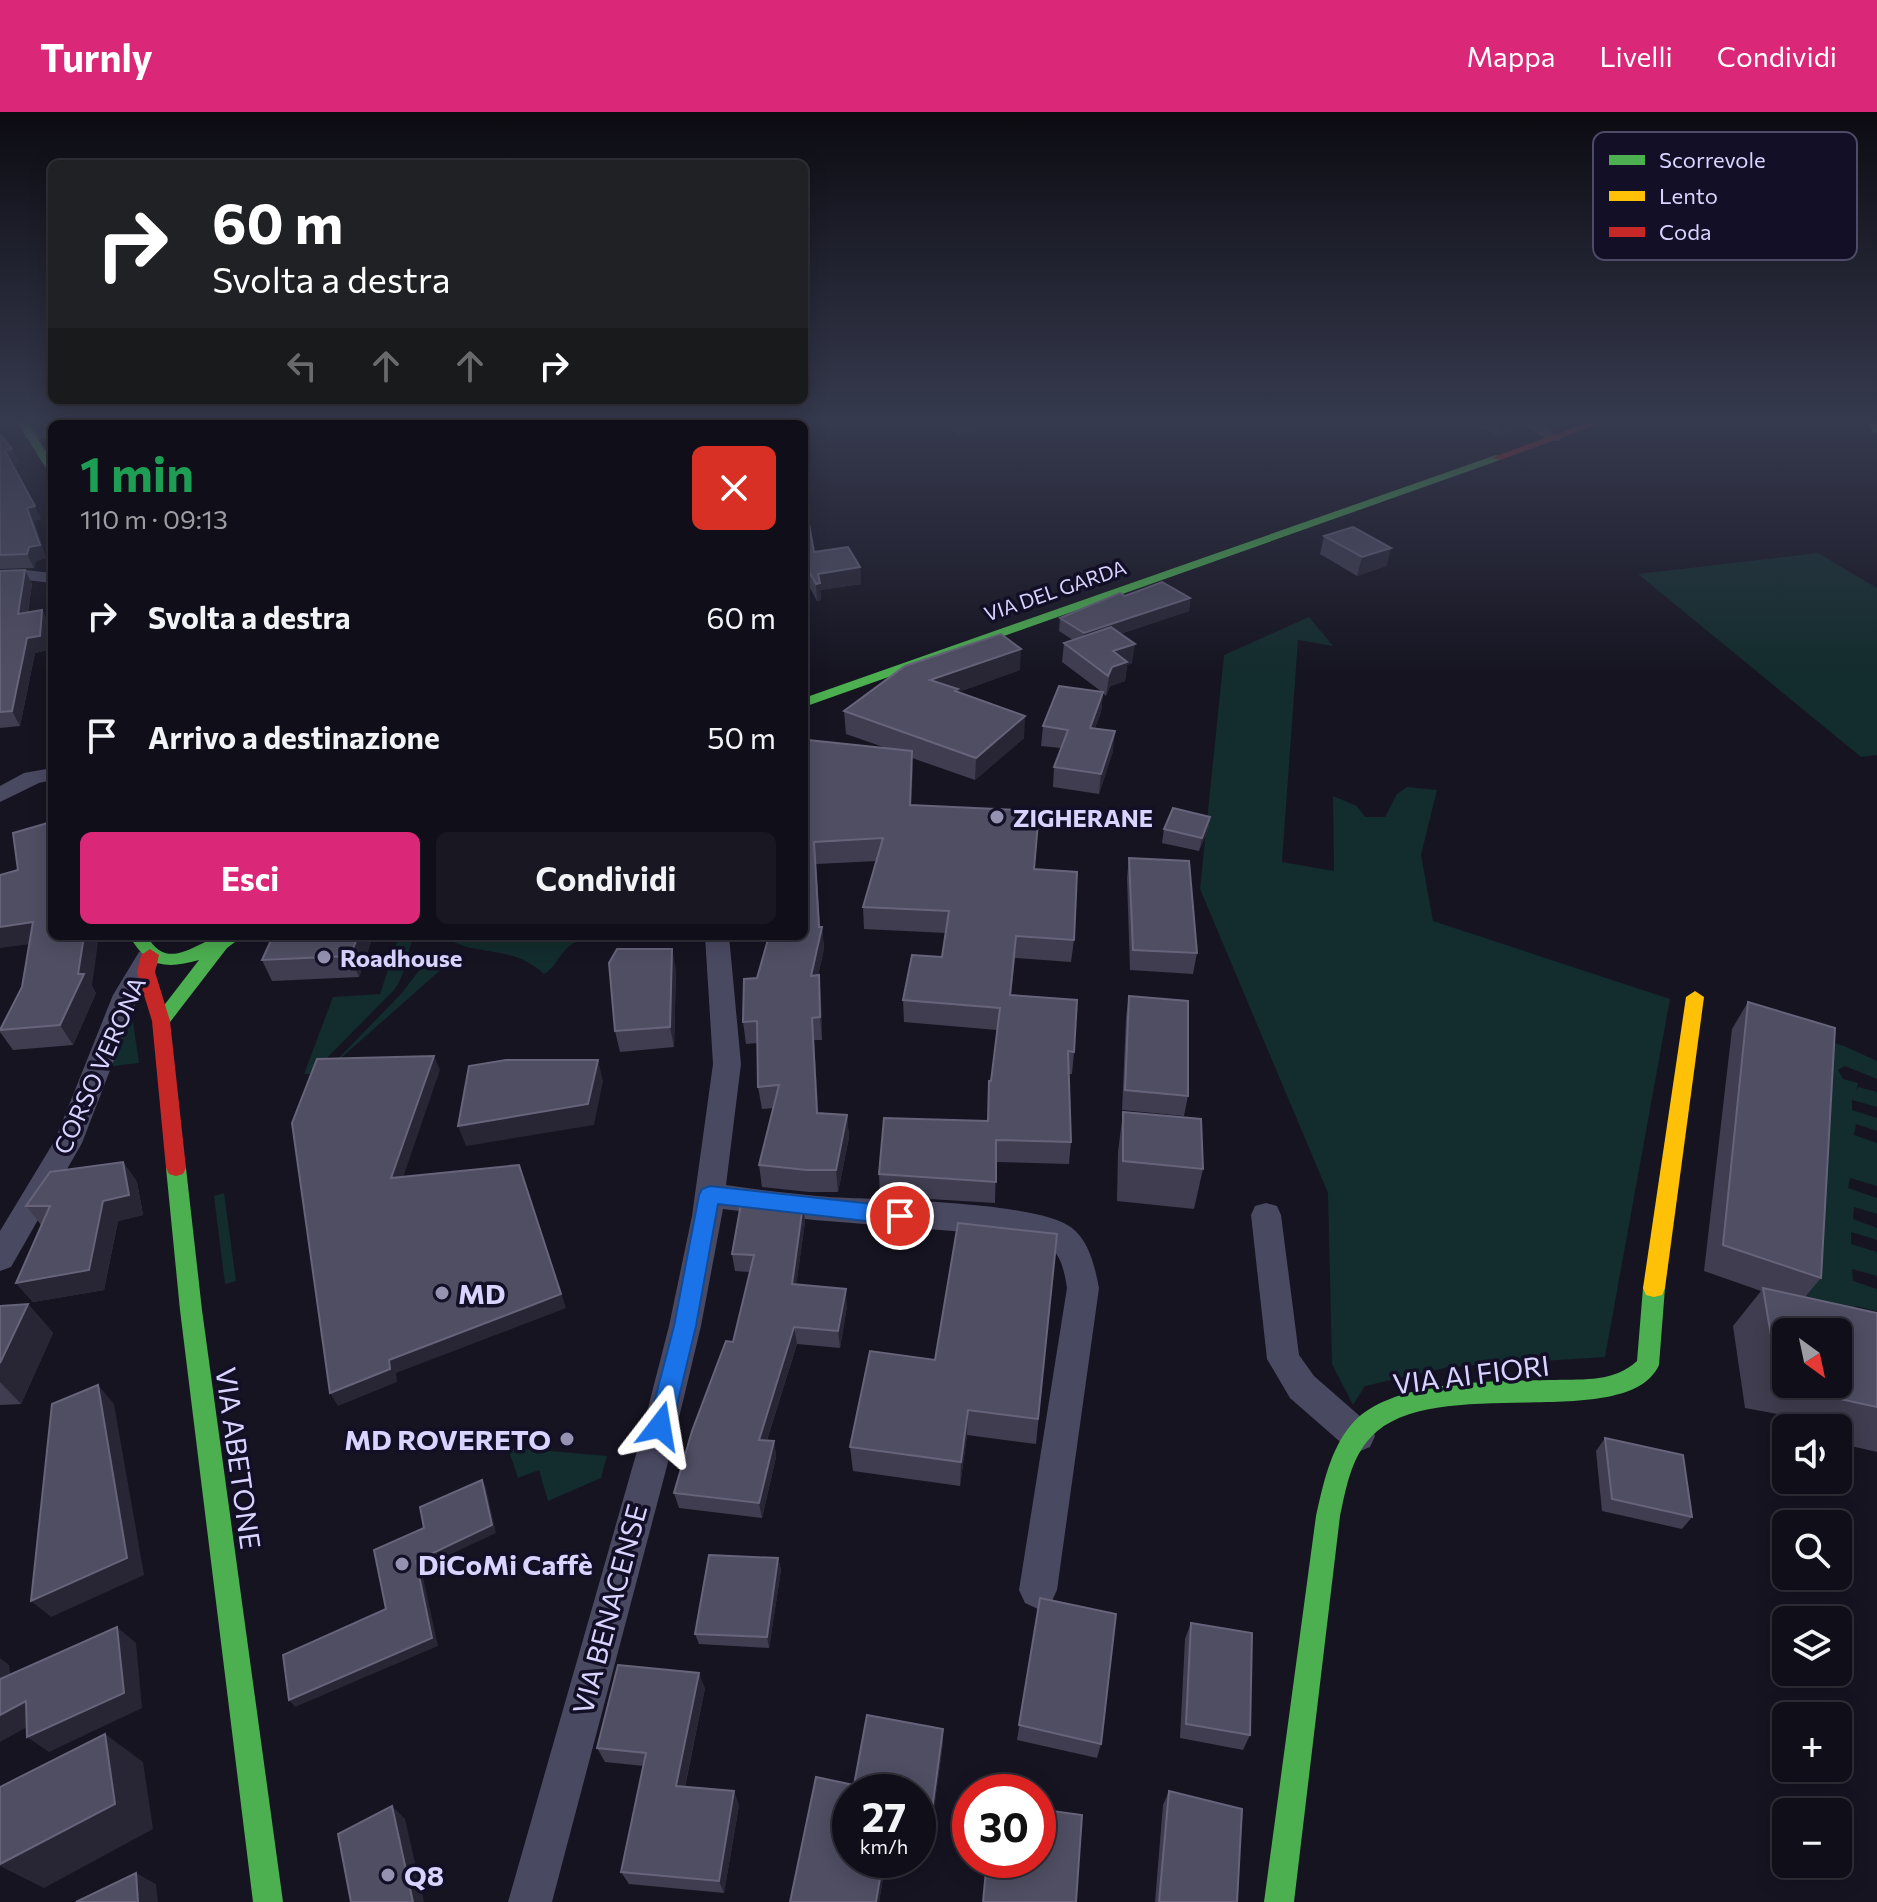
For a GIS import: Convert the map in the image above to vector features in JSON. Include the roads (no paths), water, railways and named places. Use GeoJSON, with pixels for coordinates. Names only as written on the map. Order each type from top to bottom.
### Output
{"type":"FeatureCollection","features":[{"type":"Feature","properties":{"kind":"street","name":"VIA DEL GARDA"},"geometry":{"type":"LineString","coordinates":[[808,702],[1358,507]]}},
{"type":"Feature","properties":{"kind":"street"},"geometry":{"type":"LineString","coordinates":[[0,577],[48,578]]}},
{"type":"Feature","properties":{"kind":"street","name":"VIA DEL GARDA"},"geometry":{"type":"LineString","coordinates":[[808,714],[845,691]]}},
{"type":"Feature","properties":{"kind":"street"},"geometry":{"type":"LineString","coordinates":[[0,795],[32,778],[48,775]]}},
{"type":"Feature","properties":{"kind":"street","name":"VIA BENACENSE"},"geometry":{"type":"LineString","coordinates":[[530,1902],[654,1451],[685,1326],[710,1195],[727,1064],[717,940]]}},
{"type":"Feature","properties":{"kind":"street"},"geometry":{"type":"LineString","coordinates":[[144,945],[174,959],[226,942]]}},
{"type":"Feature","properties":{"kind":"street"},"geometry":{"type":"LineString","coordinates":[[161,1021],[226,942]]}},
{"type":"Feature","properties":{"kind":"street","name":"VIA ABETONE"},"geometry":{"type":"LineString","coordinates":[[144,945],[146,972],[161,1021],[191,1310],[268,1902]]}},
{"type":"Feature","properties":{"kind":"street","name":"CORSO VERONA"},"geometry":{"type":"LineString","coordinates":[[0,1258],[68,1143],[144,945]]}},
{"type":"Feature","properties":{"kind":"street","name":"VIA AI FIORI"},"geometry":{"type":"LineString","coordinates":[[1279,1902],[1328,1516],[1335,1481],[1345,1455],[1358,1436],[1381,1414],[1404,1406],[1542,1391],[1620,1388],[1638,1378],[1648,1365],[1657,1251],[1695,997]]}},
{"type":"Feature","properties":{"kind":"street"},"geometry":{"type":"LineString","coordinates":[[710,1195],[810,1208],[1021,1223],[1056,1233],[1072,1249],[1080,1268],[1083,1288],[1038,1590]]}},
{"type":"Feature","properties":{"kind":"street"},"geometry":{"type":"LineString","coordinates":[[1266,1215],[1283,1359],[1302,1387],[1358,1436]]}},
{"type":"Feature","properties":{"kind":"place","name":"ZIGHERANE"},"geometry":{"type":"Point","coordinates":[997,817]}},
{"type":"Feature","properties":{"kind":"place","name":"Roadhouse"},"geometry":{"type":"Point","coordinates":[324,957]}},
{"type":"Feature","properties":{"kind":"place","name":"MD"},"geometry":{"type":"Point","coordinates":[442,1293]}},
{"type":"Feature","properties":{"kind":"place","name":"MD ROVERETO"},"geometry":{"type":"Point","coordinates":[567,1439]}},
{"type":"Feature","properties":{"kind":"place","name":"DiCoMi Caffè"},"geometry":{"type":"Point","coordinates":[402,1564]}},
{"type":"Feature","properties":{"kind":"place","name":"Q8"},"geometry":{"type":"Point","coordinates":[388,1875]}}]}
